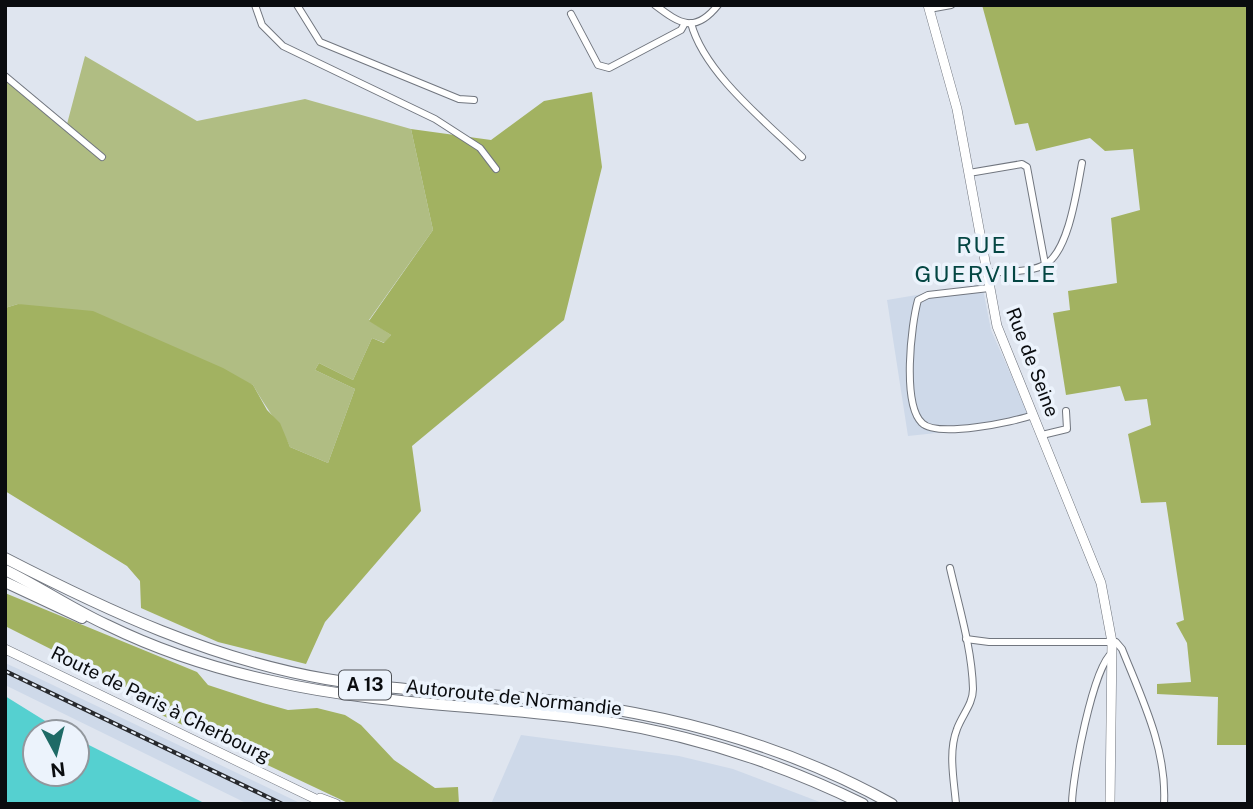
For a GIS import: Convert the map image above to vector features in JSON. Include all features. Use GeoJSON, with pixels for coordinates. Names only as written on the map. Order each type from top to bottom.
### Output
{"type":"FeatureCollection","features":[{"type":"Feature","properties":{"kind":"highway","name":"Autoroute de Normandie"},"geometry":{"type":"LineString","coordinates":[[5,558],[98,606],[157,632],[267,666],[377,687],[604,708],[658,718],[764,747],[892,804]]}},
{"type":"Feature","properties":{"kind":"highway","name":"Autoroute de Normandie"},"geometry":{"type":"LineString","coordinates":[[5,569],[106,625],[155,646],[223,668],[319,691],[379,700],[603,722],[657,732],[760,760],[863,804]]}},
{"type":"Feature","properties":{"kind":"highway"},"geometry":{"type":"LineString","coordinates":[[5,582],[80,618],[106,625]]}},
{"type":"Feature","properties":{"kind":"street"},"geometry":{"type":"LineString","coordinates":[[255,5],[262,25],[283,46],[435,118],[480,148],[496,169]]}},
{"type":"Feature","properties":{"kind":"street"},"geometry":{"type":"LineString","coordinates":[[297,5],[320,42],[459,99],[474,100]]}},
{"type":"Feature","properties":{"kind":"street"},"geometry":{"type":"LineString","coordinates":[[655,5],[688,23],[696,39],[732,88],[802,157]]}},
{"type":"Feature","properties":{"kind":"street"},"geometry":{"type":"LineString","coordinates":[[570,14],[598,65],[609,68],[681,30],[688,23],[704,20],[718,5]]}},
{"type":"Feature","properties":{"kind":"street"},"geometry":{"type":"LineString","coordinates":[[928,7],[951,5]]}},
{"type":"Feature","properties":{"kind":"street","name":"Rue de Seine"},"geometry":{"type":"LineString","coordinates":[[928,7],[957,109],[986,274],[998,326],[1101,583],[1112,642],[1110,804]]}},
{"type":"Feature","properties":{"kind":"street"},"geometry":{"type":"LineString","coordinates":[[5,76],[102,158]]}},
{"type":"Feature","properties":{"kind":"street"},"geometry":{"type":"LineString","coordinates":[[986,274],[1045,264],[1056,256],[1065,234],[1082,163]]}},
{"type":"Feature","properties":{"kind":"street"},"geometry":{"type":"LineString","coordinates":[[969,173],[1022,164],[1027,167],[1045,264]]}},
{"type":"Feature","properties":{"kind":"street"},"geometry":{"type":"LineString","coordinates":[[989,288],[928,295],[918,300],[910,365],[916,415],[920,422],[934,429],[1011,423],[1033,415]]}},
{"type":"Feature","properties":{"kind":"street"},"geometry":{"type":"LineString","coordinates":[[1042,435],[1067,429],[1066,411]]}},
{"type":"Feature","properties":{"kind":"street"},"geometry":{"type":"LineString","coordinates":[[950,568],[966,639],[973,691],[971,702],[957,730],[953,748],[956,804]]}},
{"type":"Feature","properties":{"kind":"street"},"geometry":{"type":"LineString","coordinates":[[966,639],[989,642],[1116,642],[1122,649],[1154,726],[1166,783],[1164,804]]}},
{"type":"Feature","properties":{"kind":"street","name":"Route de Paris à Cherbourg"},"geometry":{"type":"LineString","coordinates":[[5,649],[326,804]]}},
{"type":"Feature","properties":{"kind":"street"},"geometry":{"type":"LineString","coordinates":[[1072,804],[1081,741],[1100,669],[1112,653]]}},
{"type":"Feature","properties":{"kind":"street","name":"Route de Paris à Cherbourg"},"geometry":{"type":"LineString","coordinates":[[302,791],[336,804]]}},
{"type":"Feature","properties":{"kind":"shaded area"},"geometry":{"type":"Polygon","coordinates":[[[982,284],[991,330],[1031,420],[1012,425],[908,436],[887,300],[982,284]]]}},
{"type":"Feature","properties":{"kind":"shaded area"},"geometry":{"type":"Polygon","coordinates":[[[5,663],[302,804],[248,804],[91,727],[91,718],[72,718],[5,685],[5,663]]]}},
{"type":"Feature","properties":{"kind":"shaded area"},"geometry":{"type":"Polygon","coordinates":[[[521,735],[679,756],[733,769],[825,804],[491,804],[521,735]]]}},
{"type":"Feature","properties":{"kind":"green space"},"geometry":{"type":"Polygon","coordinates":[[[982,5],[1248,5],[1248,745],[1217,745],[1218,697],[1157,694],[1157,684],[1191,682],[1187,643],[1176,623],[1184,620],[1166,502],[1141,503],[1128,434],[1151,425],[1147,399],[1125,401],[1120,386],[1066,395],[1053,313],[1070,310],[1068,291],[1117,283],[1111,218],[1140,210],[1133,149],[1105,151],[1090,138],[1036,151],[1028,123],[1015,125],[982,5]]]}},
{"type":"Feature","properties":{"kind":"green space"},"geometry":{"type":"Polygon","coordinates":[[[85,56],[197,121],[305,99],[411,129],[433,230],[369,320],[391,335],[385,343],[372,338],[353,380],[319,363],[315,370],[355,389],[328,463],[290,447],[253,385],[18,304],[5,308],[5,73],[67,124],[85,56]]]}},
{"type":"Feature","properties":{"kind":"green space"},"geometry":{"type":"Polygon","coordinates":[[[592,92],[602,167],[564,320],[412,446],[421,511],[325,622],[306,664],[218,642],[141,608],[140,581],[127,566],[5,491],[5,308],[18,304],[93,311],[223,368],[253,385],[267,410],[280,423],[290,447],[328,463],[355,389],[315,370],[319,363],[353,380],[372,338],[384,343],[391,335],[369,321],[433,230],[411,129],[491,140],[544,101],[592,92]]]}},
{"type":"Feature","properties":{"kind":"green space"},"geometry":{"type":"Polygon","coordinates":[[[5,593],[197,672],[208,685],[288,710],[317,708],[345,715],[361,725],[394,760],[435,788],[458,787],[459,804],[350,804],[151,710],[126,687],[5,626],[5,593]]]}},
{"type":"Feature","properties":{"kind":"water"},"geometry":{"type":"Polygon","coordinates":[[[5,696],[40,718],[21,718],[21,788],[91,788],[91,746],[206,804],[5,804],[5,696]]]}},
{"type":"Feature","properties":{"kind":"railway"},"geometry":{"type":"LineString","coordinates":[[5,671],[282,804]]}},
{"type":"Feature","properties":{"kind":"district","name":"RUE"},"geometry":{"type":"Point","coordinates":[982,245]}},
{"type":"Feature","properties":{"kind":"district","name":"GUERVILLE"},"geometry":{"type":"Point","coordinates":[986,274]}}]}
